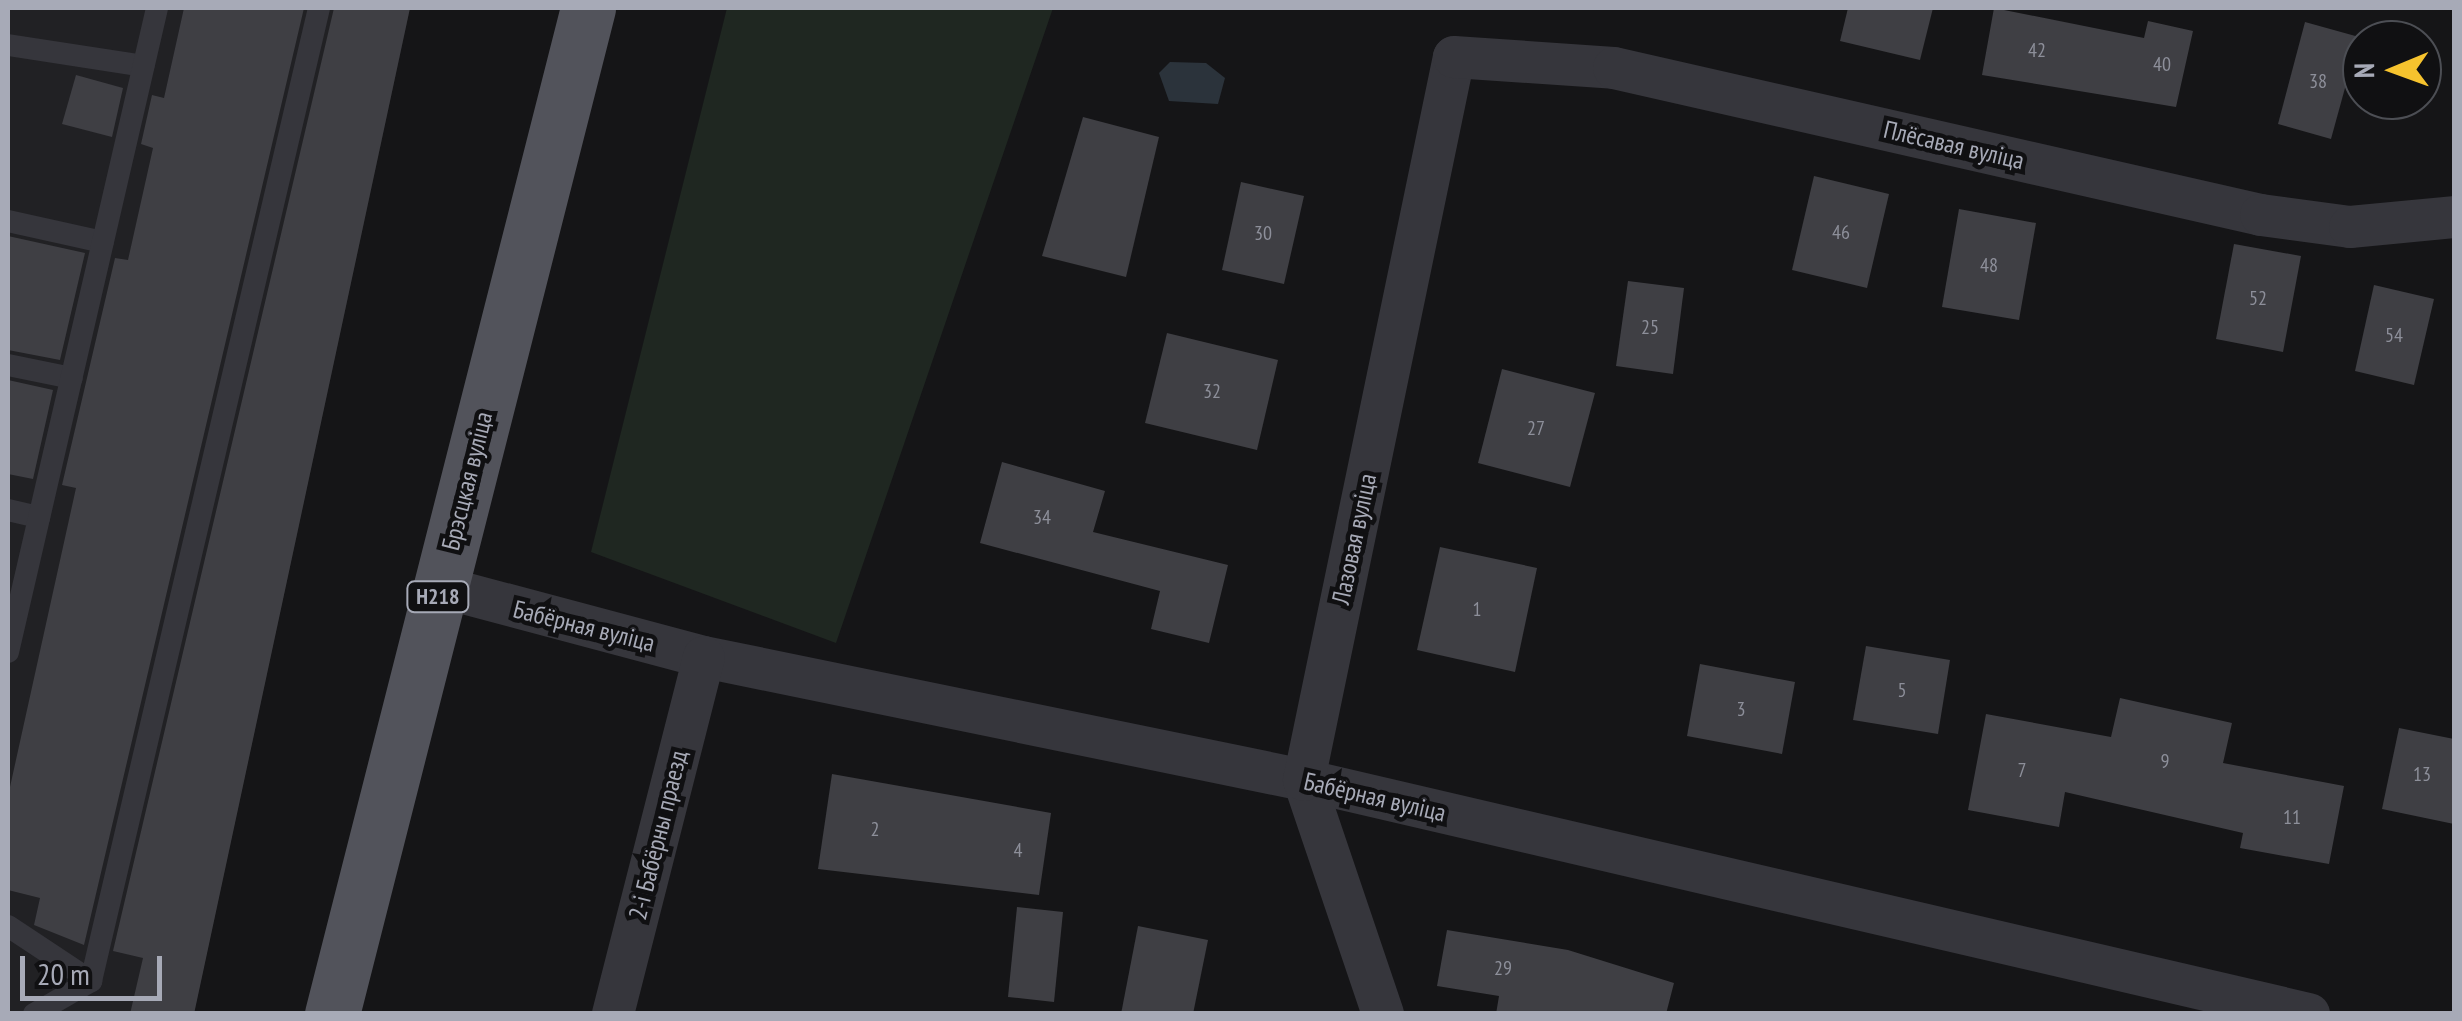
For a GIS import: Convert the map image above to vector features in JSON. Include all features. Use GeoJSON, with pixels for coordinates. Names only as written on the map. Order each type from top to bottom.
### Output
{"type":"FeatureCollection","features":[{"type":"Feature","properties":{"kind":"main road","name":"Брэсцкая вуліца"},"geometry":{"type":"LineString","coordinates":[[332,1014],[588,8]]}},
{"type":"Feature","properties":{"kind":"street","name":"Плёсавая вуліца"},"geometry":{"type":"LineString","coordinates":[[1454,57],[1614,68],[2262,215],[2350,227],[2454,216]]}},
{"type":"Feature","properties":{"kind":"street","name":"Лазовая вуліца"},"geometry":{"type":"LineString","coordinates":[[1304,780],[1454,57]]}},
{"type":"Feature","properties":{"kind":"street","name":"Бабёрная вуліца"},"geometry":{"type":"LineString","coordinates":[[441,586],[704,657],[1304,780],[2309,1014]]}},
{"type":"Feature","properties":{"kind":"street","name":"2-і Бабёрны праезд"},"geometry":{"type":"LineString","coordinates":[[614,1014],[704,657]]}},
{"type":"Feature","properties":{"kind":"street"},"geometry":{"type":"LineString","coordinates":[[1304,780],[1384,1014]]}},
{"type":"Feature","properties":{"kind":"lane"},"geometry":{"type":"LineString","coordinates":[[8,653],[157,8]]}},
{"type":"Feature","properties":{"kind":"lane"},"geometry":{"type":"LineString","coordinates":[[34,1014],[91,981],[319,8]]}},
{"type":"Feature","properties":{"kind":"lane"},"geometry":{"type":"LineString","coordinates":[[8,45],[143,66]]}},
{"type":"Feature","properties":{"kind":"lane"},"geometry":{"type":"LineString","coordinates":[[8,221],[103,242]]}},
{"type":"Feature","properties":{"kind":"lane"},"geometry":{"type":"LineString","coordinates":[[8,364],[72,378]]}},
{"type":"Feature","properties":{"kind":"lane"},"geometry":{"type":"LineString","coordinates":[[8,510],[39,518]]}},
{"type":"Feature","properties":{"kind":"lane"},"geometry":{"type":"LineString","coordinates":[[8,926],[91,981]]}},
{"type":"Feature","properties":{"kind":"shaded area"},"geometry":{"type":"Polygon","coordinates":[[[8,8],[410,8],[194,1013],[8,1013],[8,8]]]}},
{"type":"Feature","properties":{"kind":"shaded area"},"geometry":{"type":"Polygon","coordinates":[[[727,8],[1053,8],[836,643],[591,552],[727,8]]]}},
{"type":"Feature","properties":{"kind":"shaded area"},"geometry":{"type":"Polygon","coordinates":[[[1170,62],[1206,63],[1225,78],[1218,104],[1169,101],[1159,73],[1170,62]]]}},
{"type":"Feature","properties":{"kind":"building"},"geometry":{"type":"Polygon","coordinates":[[[184,8],[304,8],[84,945],[34,925],[40,898],[8,890],[8,796],[76,488],[62,485],[115,258],[128,260],[153,148],[141,144],[152,95],[164,98],[184,8]]]}},
{"type":"Feature","properties":{"kind":"building"},"geometry":{"type":"Polygon","coordinates":[[[334,8],[410,8],[194,1014],[130,1014],[143,958],[113,951],[334,8]]]}},
{"type":"Feature","properties":{"kind":"building"},"geometry":{"type":"Polygon","coordinates":[[[1848,8],[1933,8],[1920,60],[1840,41],[1848,8]]]}},
{"type":"Feature","properties":{"kind":"building"},"geometry":{"type":"Polygon","coordinates":[[[1994,8],[2144,38],[2148,21],[2193,31],[2176,107],[1982,75],[1994,8]]]}},
{"type":"Feature","properties":{"kind":"building"},"geometry":{"type":"Polygon","coordinates":[[[2305,22],[2342,32],[2342,99],[2331,139],[2278,124],[2305,22]]]}},
{"type":"Feature","properties":{"kind":"building"},"geometry":{"type":"Polygon","coordinates":[[[76,75],[123,88],[112,137],[62,124],[76,75]]]}},
{"type":"Feature","properties":{"kind":"building"},"geometry":{"type":"Polygon","coordinates":[[[1083,117],[1159,137],[1126,277],[1042,256],[1083,117]]]}},
{"type":"Feature","properties":{"kind":"building"},"geometry":{"type":"Polygon","coordinates":[[[1814,176],[1889,194],[1867,288],[1792,270],[1814,176]]]}},
{"type":"Feature","properties":{"kind":"building"},"geometry":{"type":"Polygon","coordinates":[[[1241,182],[1304,196],[1284,284],[1222,270],[1241,182]]]}},
{"type":"Feature","properties":{"kind":"building"},"geometry":{"type":"Polygon","coordinates":[[[1959,209],[2036,223],[2019,320],[1942,307],[1959,209]]]}},
{"type":"Feature","properties":{"kind":"building"},"geometry":{"type":"Polygon","coordinates":[[[8,236],[85,253],[60,360],[8,350],[8,236]]]}},
{"type":"Feature","properties":{"kind":"building"},"geometry":{"type":"Polygon","coordinates":[[[2234,244],[2301,256],[2283,352],[2216,339],[2234,244]]]}},
{"type":"Feature","properties":{"kind":"building"},"geometry":{"type":"Polygon","coordinates":[[[1628,281],[1684,288],[1673,374],[1616,366],[1628,281]]]}},
{"type":"Feature","properties":{"kind":"building"},"geometry":{"type":"Polygon","coordinates":[[[2374,285],[2434,299],[2414,385],[2355,371],[2374,285]]]}},
{"type":"Feature","properties":{"kind":"building"},"geometry":{"type":"Polygon","coordinates":[[[1167,333],[1278,360],[1257,450],[1145,423],[1167,333]]]}},
{"type":"Feature","properties":{"kind":"building"},"geometry":{"type":"Polygon","coordinates":[[[1502,369],[1595,393],[1570,487],[1478,463],[1502,369]]]}},
{"type":"Feature","properties":{"kind":"building"},"geometry":{"type":"Polygon","coordinates":[[[8,380],[53,390],[33,479],[8,474],[8,380]]]}},
{"type":"Feature","properties":{"kind":"building"},"geometry":{"type":"Polygon","coordinates":[[[1002,462],[1105,491],[1093,532],[1228,565],[1209,643],[1151,629],[1160,591],[980,543],[1002,462]]]}},
{"type":"Feature","properties":{"kind":"building"},"geometry":{"type":"Polygon","coordinates":[[[1440,547],[1537,568],[1515,672],[1417,650],[1440,547]]]}},
{"type":"Feature","properties":{"kind":"building"},"geometry":{"type":"Polygon","coordinates":[[[1866,646],[1950,660],[1938,734],[1853,720],[1866,646]]]}},
{"type":"Feature","properties":{"kind":"building"},"geometry":{"type":"Polygon","coordinates":[[[1700,664],[1795,682],[1782,754],[1687,736],[1700,664]]]}},
{"type":"Feature","properties":{"kind":"building"},"geometry":{"type":"Polygon","coordinates":[[[2120,698],[2232,723],[2223,763],[2344,786],[2329,864],[2240,848],[2243,833],[2065,792],[2059,827],[1968,810],[1986,714],[2111,737],[2120,698]]]}},
{"type":"Feature","properties":{"kind":"building"},"geometry":{"type":"Polygon","coordinates":[[[2399,728],[2454,739],[2454,824],[2382,809],[2399,728]]]}},
{"type":"Feature","properties":{"kind":"building"},"geometry":{"type":"Polygon","coordinates":[[[832,774],[1051,813],[1039,895],[818,869],[832,774]]]}},
{"type":"Feature","properties":{"kind":"building"},"geometry":{"type":"Polygon","coordinates":[[[1017,907],[1063,912],[1054,1002],[1008,997],[1017,907]]]}},
{"type":"Feature","properties":{"kind":"building"},"geometry":{"type":"Polygon","coordinates":[[[1138,926],[1208,940],[1193,1014],[1121,1014],[1138,926]]]}},
{"type":"Feature","properties":{"kind":"building"},"geometry":{"type":"Polygon","coordinates":[[[1447,930],[1568,950],[1674,983],[1666,1014],[1496,1014],[1499,996],[1437,986],[1447,930]]]}}]}
